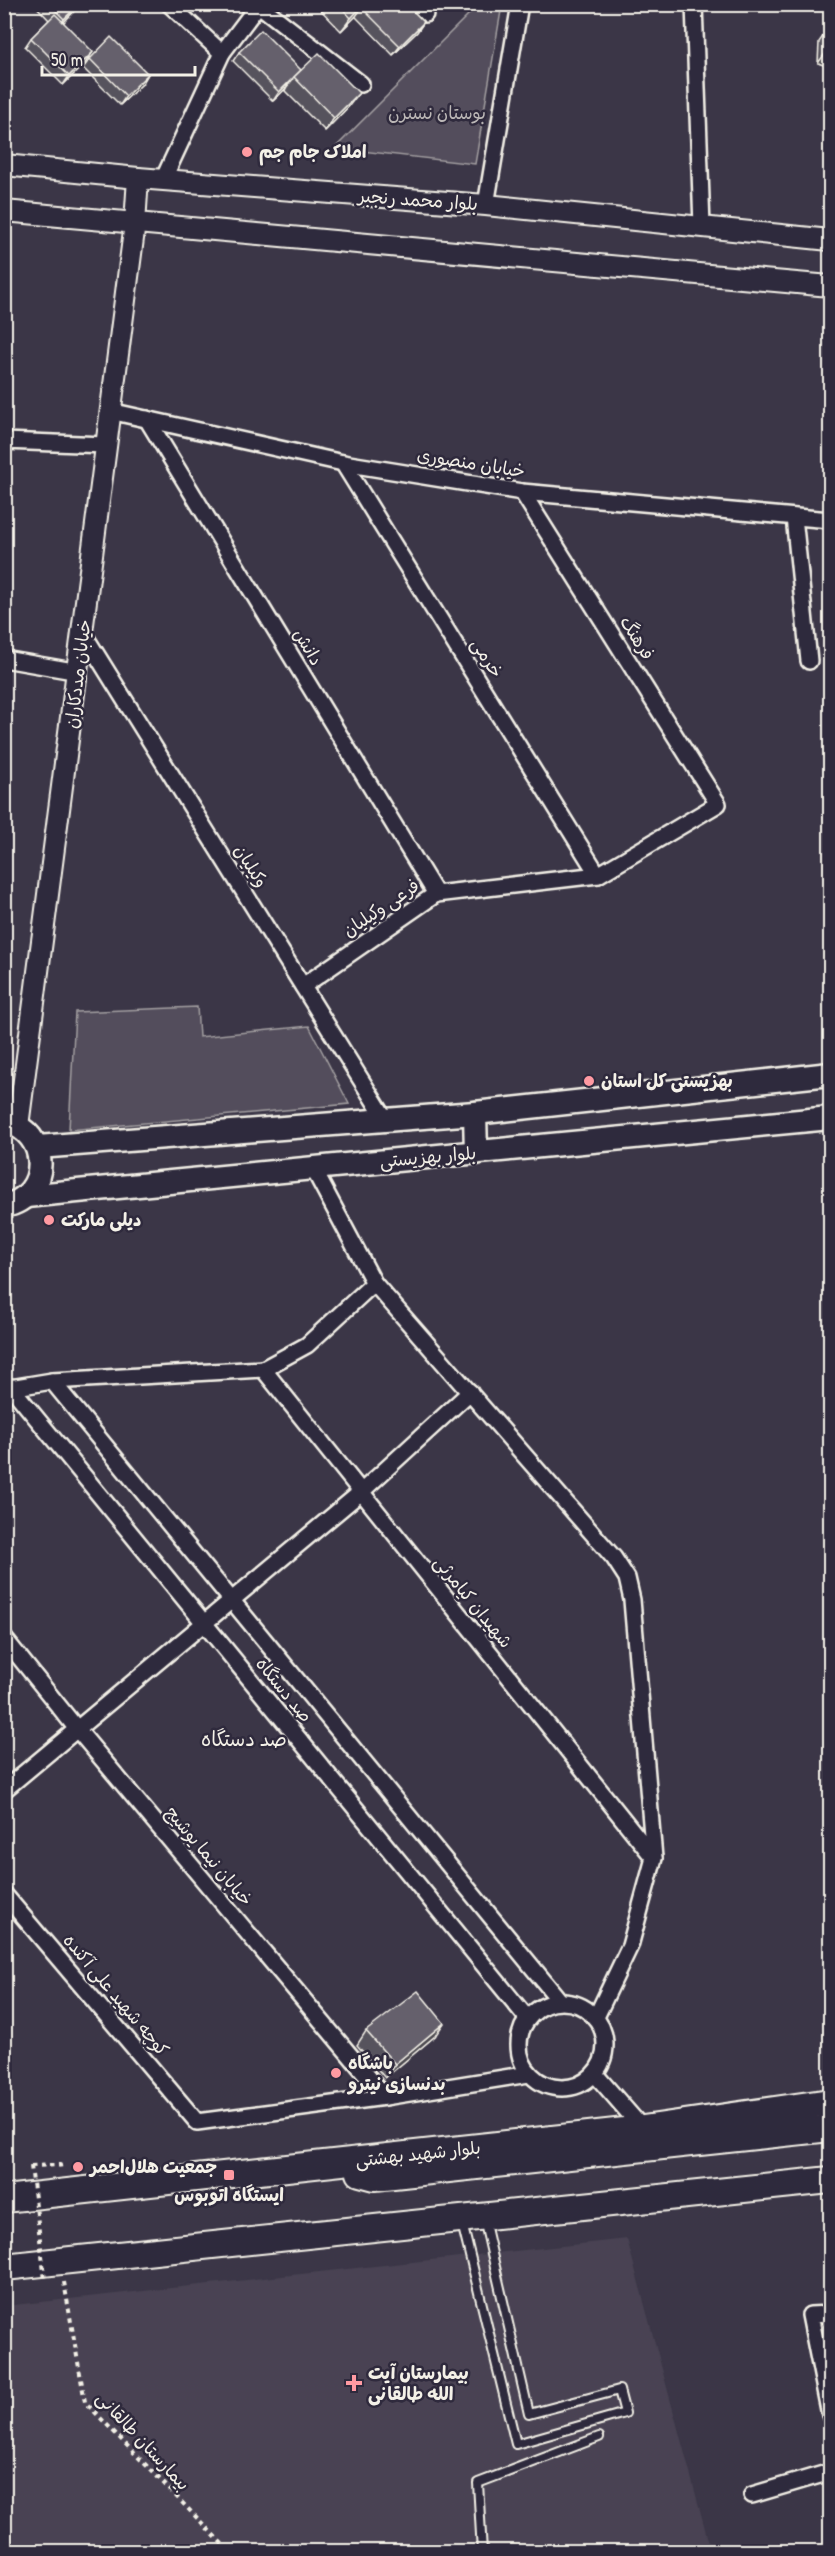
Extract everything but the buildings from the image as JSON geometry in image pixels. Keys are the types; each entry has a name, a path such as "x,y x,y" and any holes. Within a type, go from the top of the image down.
{"main road":[{"path":"38,1148 475,1113 831,1074"},
{"path":"475,1113 476,1153"},
{"name":"بلوار بهزیستی","path":"4,1206 26,1196 831,1118"},
{"path":"11,1124 30,1135 38,1148 41,1160 40,1173 35,1186 26,1196"},
{"name":"بلوار شهید بهشتی","path":"4,2199 643,2129 831,2102"},
{"path":"328,2164 375,2177 831,2128"},
{"path":"336,2232 378,2215 831,2168"},
{"path":"4,2267 52,2270 336,2232 831,2180"}],"street":[{"path":"170,4 222,53"},
{"path":"486,205 520,4"},
{"path":"694,4 702,226"},
{"path":"163,180 222,53 259,5 361,84"},
{"name":"بلوار محمد رنجبر","path":"4,165 138,178 486,205 831,240"},
{"name":"خیابان مددکاران","path":"11,1124 79,672 105,445 135,223 138,178"},
{"path":"4,211 831,286"},
{"name":"خیابان منصوری","path":"110,411 343,463 522,492 831,520"},
{"name":"دانش","path":"147,419 436,894"},
{"path":"4,441 105,445"},
{"name":"خرمی","path":"343,463 598,875"},
{"name":"فرهنگ","path":"522,492 718,804 598,875"},
{"path":"794,517 808,661"},
{"name":"وکیلیان","path":"83,633 386,1120"},
{"path":"4,658 79,672"},
{"name":"فرعی وکیلیان","path":"303,986 436,894 598,875"},
{"path":"313,1168 374,1283 614,1558 627,1578 632,1600 654,1858 630,1946 596,2017"},
{"path":"8,1388 52,1381 263,1369 307,1345 374,1283"},
{"name":"شهیدان کیامرثی","path":"263,1369 654,1858"},
{"name":"صد دستگاه","path":"52,1381 560,2001"},
{"name":"صد دستگاه","path":"8,1388 204,1623 527,2018"},
{"path":"4,1791 360,1493 470,1392"},
{"name":"خیابان نیما یوشیج","path":"4,1638 77,1729 385,2097"},
{"name":"کوچه شهید علی آکنده","path":"4,1894 197,2122 385,2097"},
{"path":"560,2001 574,2002 586,2008 596,2017 604,2031 606,2046 603,2061 595,2074 580,2085 562,2089 544,2085 529,2074 518,2046 520,2031 527,2018 542,2006 560,2001"},
{"path":"385,2097 529,2074"},
{"path":"595,2074 643,2129"},
{"path":"831,2314 810,2314 831,2415"},
{"path":"752,2495 831,2472"}],"lane":[{"path":"472,2218 530,2414 619,2390 625,2414 516,2444 472,2218"},
{"path":"482,2552 478,2482 599,2437"}],"path":[{"name":"بیمارستان طالقانی","path":"60,2165 31,2166 52,2270 85,2403 230,2552"}],"shaded area":[{"name":"بیمارستان آیت الله طالقانی","path":"627,2239 711,2551 5,2551 4,2306"}],"green space":[{"name":"بوستان نسترن","path":"479,4 502,5 475,164 335,148"},
{"path":"197,1007 199,1037 309,1026 349,1104 69,1130 75,1012"}],"place":[{"name":"املاک جام جم","path":"247,152"},
{"name":"بهزیستی کل استان","path":"589,1081"},
{"name":"دیلی مارکت","path":"49,1220"},
{"name":"باشگاه بدنسازی نیترو","path":"336,2073"},
{"name":"جمعیت هلال‌احمر","path":"78,2167"},
{"name":"ایستگاه اتوبوس","path":"229,2175"},
{"name":"بیمارستان آیت الله طالقانی","path":"354,2383"}],"district":[{"name":"صد دستگاه","path":"244,1739"}]}
